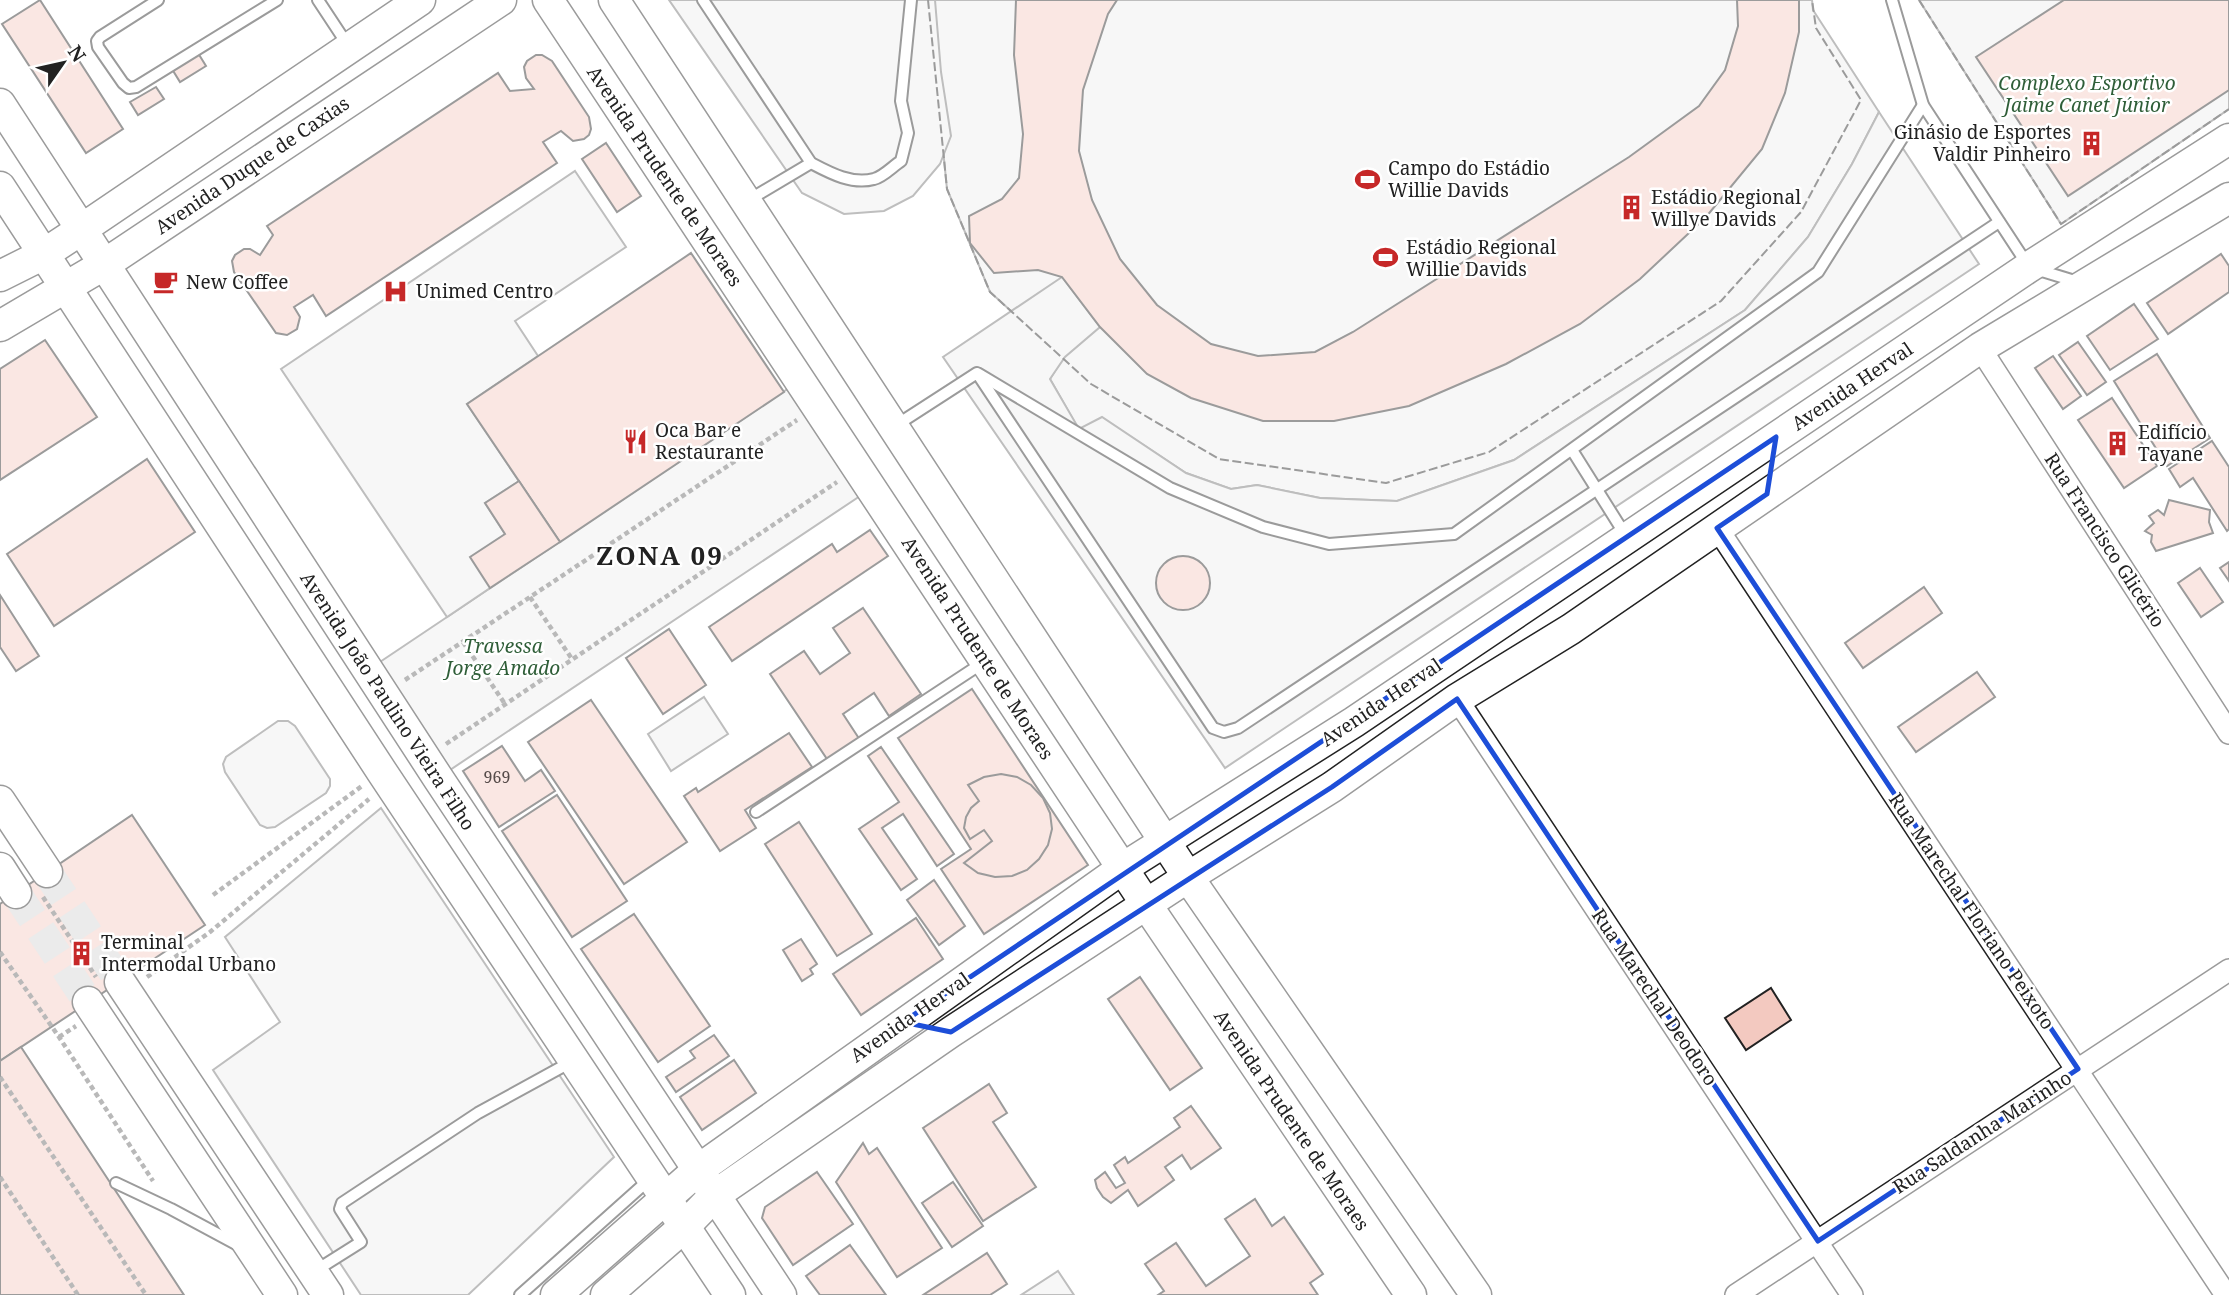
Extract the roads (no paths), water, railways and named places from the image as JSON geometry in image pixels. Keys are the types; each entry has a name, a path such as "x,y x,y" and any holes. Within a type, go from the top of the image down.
{"main road":[{"path":"0,276 44,254 420,0"},
{"name":"Avenida Duque de Caxias","path":"0,326 105,264 501,0"},
{"name":"Avenida Prudente de Moraes","path":"548,0 1146,904 1411,1295"},
{"path":"614,0 1188,877 1476,1295"},
{"name":"Avenida João Paulino Vieira Filho","path":"0,104 425,758 670,1179 684,1227 730,1295"},
{"name":"Avenida Herval","path":"556,1295 670,1179 903,1022 1123,868 1353,722 2029,267 2229,139"},
{"name":"Avenida João Paulino Vieira Filho","path":"0,187 573,1061 670,1179 715,1195 781,1295"},
{"name":"Avenida Herval","path":"606,1295 684,1227 715,1195 951,1032 1146,904 1332,787 1457,699 1571,629 1980,348 2229,198"},
{"path":"1768,494 1776,437"},
{"path":"1496,625 1571,629"},
{"path":"1332,787 1353,722"},
{"path":"0,802 47,872"},
{"path":"0,868 16,893"},
{"path":"123,987 321,1284"},
{"path":"92,1008 282,1295"},
{"path":"903,1022 951,1032"}],"street":[{"name":"Rua Francisco Glicério","path":"1980,348 2229,733"},
{"name":"Rua Marechal Floriano Peixoto","path":"1717,528 2226,1295"},
{"name":"Rua Marechal Deodoro","path":"1457,699 1852,1295"},
{"name":"Rua Saldanha Marinho","path":"1736,1295 2229,970"}],"lane":[{"path":"158,0 97,41 98,47 129,88 136,87 277,0"},
{"path":"318,0 349,48"},
{"path":"703,0 811,163 829,173 853,180 876,179 901,161 908,133 901,101 911,0"},
{"path":"1892,0 1923,105 2029,267 2085,285"},
{"path":"977,373 1170,488 1263,527 1329,544 1454,534 1818,272 1923,105"},
{"path":"747,201 811,163"},
{"path":"977,373 1213,728 1224,732 1238,728 1999,222"},
{"path":"895,426 977,373"},
{"path":"1572,450 1627,538"},
{"path":"755,813 986,660"},
{"path":"321,1284 361,1242 340,1209 342,1203 478,1113 573,1061"},
{"path":"520,1295 670,1179"},
{"path":"116,1183 254,1254"}],"tunnel":[{"path":"47,872 120,982"},
{"path":"16,893 88,1002"}],"place":[{"name":"Ginásio de Esportes Valdir Pinheiro","path":"2091,143"},
{"name":"Campo do Estádio Willie Davids","path":"1368,179"},
{"name":"Estádio Regional Willye Davids","path":"1631,208"},
{"name":"Estádio Regional Willie Davids","path":"1386,258"},
{"name":"New Coffee","path":"166,282"},
{"name":"Unimed Centro","path":"396,291"},
{"name":"Oca Bar e Restaurante","path":"635,441"},
{"name":"Edifício Tayane","path":"2118,443"},
{"name":"Terminal Intermodal Urbano","path":"81,953"}],"district":[{"name":"ZONA 09","path":"660,555"}],"park label":[{"name":"Complexo Esportivo Jaime Canet Júnior","path":"2087,94"},
{"name":"Travessa Jorge Amado","path":"503,657"}]}
